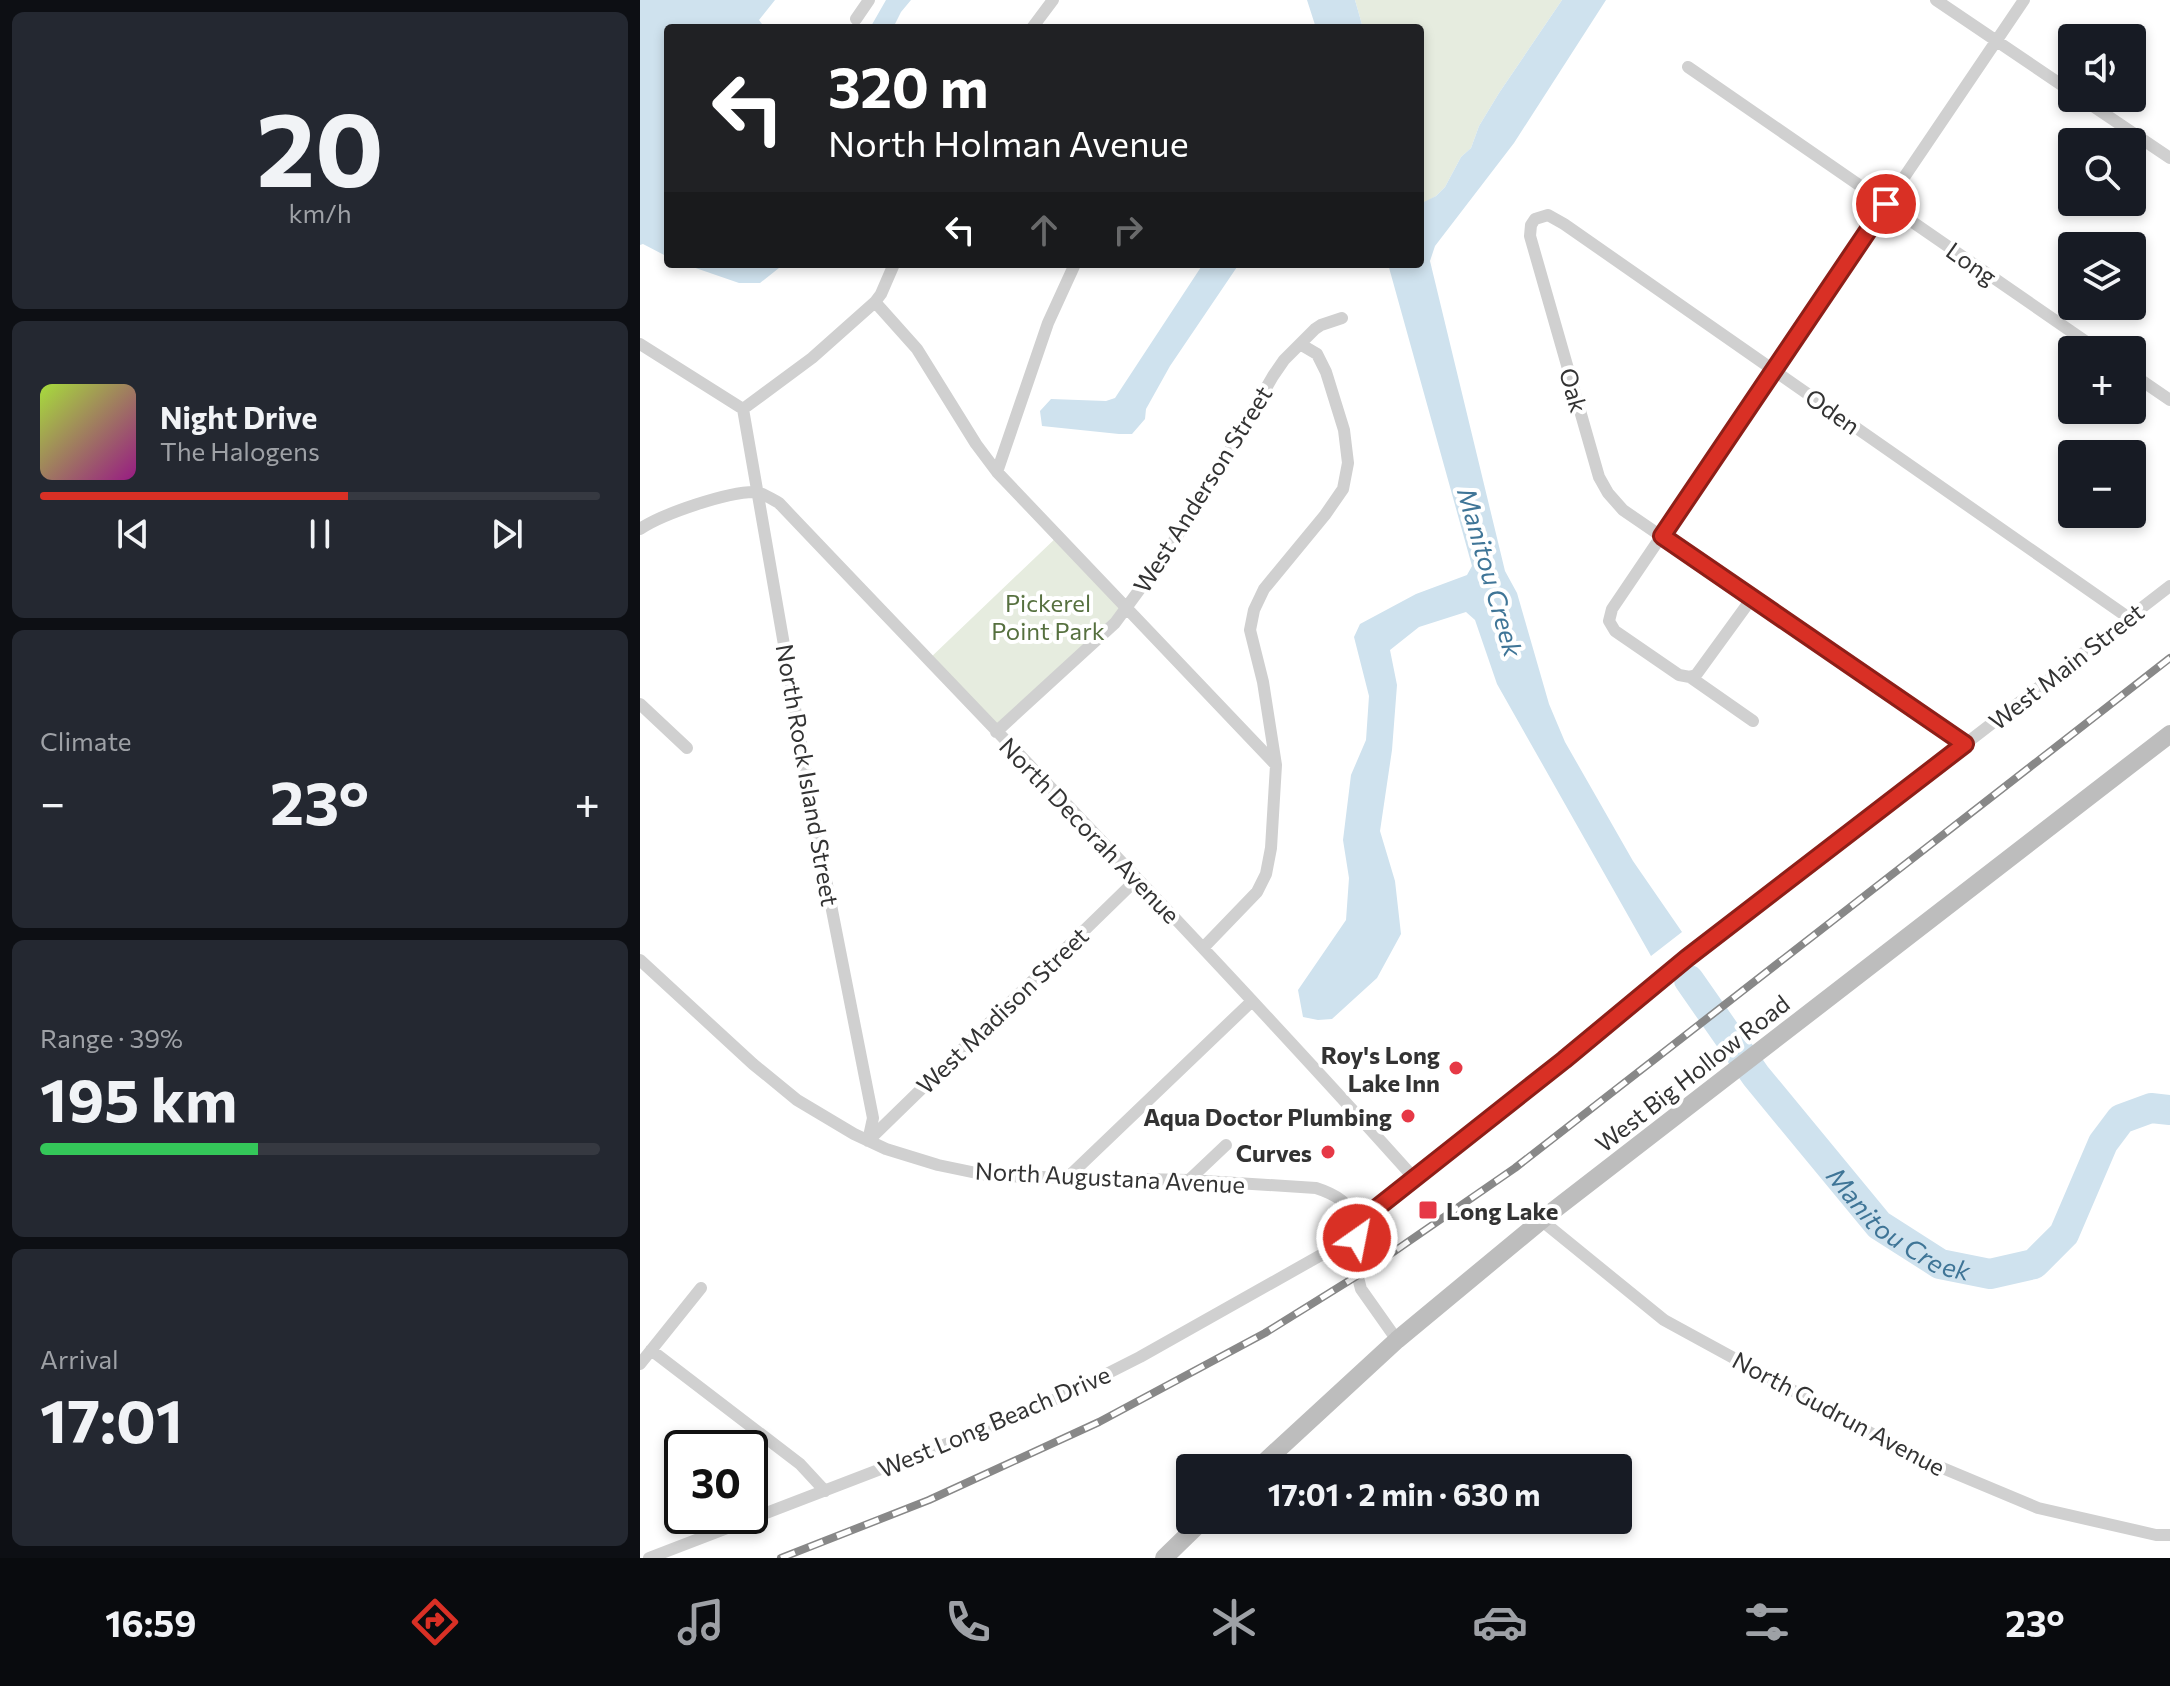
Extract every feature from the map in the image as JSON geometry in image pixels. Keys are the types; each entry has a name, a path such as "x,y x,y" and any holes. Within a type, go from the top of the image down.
{"main road":[{"name":"West Big Hollow Road","path":"1273,1454 1397,1340 1541,1220 2170,734"},
{"path":"1164,1558 1189,1534"}],"street":[{"path":"856,19 869,0"},
{"path":"1035,24 1053,0"},
{"path":"1936,0 2058,83"},
{"path":"1753,721 1690,677 1679,675 1615,631 1609,621 1612,609 2024,0"},
{"name":"Long","path":"1688,67 2078,336"},
{"path":"2102,112 2170,158"},
{"name":"Oden","path":"1535,219 1548,215 1564,224 2129,618"},
{"name":"Oak","path":"1535,219 1530,236 1599,477 1608,493 1623,510 1965,744"},
{"path":"640,344 743,409 812,358 875,302 892,268"},
{"path":"997,472 1048,323 1073,268"},
{"path":"875,302 917,349 997,472 1276,765"},
{"name":"West Anderson Street","path":"996,732 1115,623 1204,495 1273,376 1321,325 1342,318"},
{"path":"1203,948 1257,892 1266,874 1271,848 1276,765 1263,682 1250,630 1254,610 1264,589 1343,489 1348,463 1344,430 1326,372 1317,354 1300,344"},
{"path":"2146,384 2170,400"},
{"name":"North Rock Island Street","path":"743,409 816,829 873,1118 868,1141"},
{"path":"640,529 675,512 729,496 759,492"},
{"name":"North Decorah Avenue","path":"759,492 779,503 1203,948 1414,1178"},
{"name":"West Main Street","path":"1361,1222 1687,958 2170,586"},
{"path":"1690,677 1696,675 1752,598"},
{"path":"640,704 687,748"},
{"name":"West Madison Street","path":"868,1141 1137,879"},
{"name":"North Augustana Avenue","path":"640,960 753,1064 797,1100 886,1149 938,1165 991,1176 1189,1180 1316,1188 1331,1193 1349,1205 1361,1222"},
{"path":"1067,1178 1252,1001"},
{"path":"1189,1180 1226,1145"},
{"name":"North Gudrun Avenue","path":"1541,1220 1664,1320 1909,1454 2038,1508 2156,1535 2170,1535"},
{"path":"1361,1222 1355,1266 1361,1289 1397,1340"},
{"name":"West Long Beach Drive","path":"649,1558 1061,1397 1140,1357 1330,1250 1361,1222"},
{"path":"640,1364 701,1288"},
{"path":"651,1350 800,1464 825,1491"}],"green space":[{"path":"1355,0 1562,0 1499,93 1479,126 1471,148 1461,157 1445,187 1424,203 1424,24 1362,24"},
{"name":"Pickerel Point Park","path":"1059,535 1127,607 996,732 928,660"}],"water":[{"path":"640,0 775,0 759,20 762,24 664,24 664,255 640,245"},
{"path":"886,0 911,0 895,24 872,24"},
{"path":"1307,0 1355,0 1362,24 1315,24"},
{"path":"1562,0 1606,0 1514,143 1435,246 1430,261 1505,571 1517,593 1549,704 1565,742 1633,861 1682,932 1651,956 1497,684 1475,620 1466,612 1419,627 1390,650 1397,685 1392,750 1380,831 1395,881 1401,934 1377,978 1332,1019 1303,1017 1298,990 1346,920 1349,878 1343,840 1351,775 1366,740 1369,696 1354,637 1360,624 1416,594 1467,575 1472,566 1389,268 1424,268 1424,202 1445,187 1461,157 1471,148 1479,126"},
{"path":"696,268 779,268 760,283 739,283"},
{"path":"1200,268 1236,268 1170,366 1146,409 1145,419 1132,434 1042,426 1040,411 1051,399 1106,401 1115,398"}],"waterway":[{"name":"Manitou Creek","path":"1689,980 1756,1076 1879,1225 1940,1264 1990,1274 2034,1264 2064,1234 2103,1143 2121,1119 2151,1108 2170,1110"}],"railway":[{"path":"781,1558 929,1500 1099,1422 1265,1333 1376,1264 1515,1168 2170,658"}],"place":[{"name":"Roy's Long Lake Inn","path":"1456,1068"},
{"name":"Aqua Doctor Plumbing","path":"1408,1116"},
{"name":"Curves","path":"1328,1152"},
{"name":"Long Lake","path":"1428,1210"}],"route":[{"path":"1357,1238 1361,1222 1378,1207 1687,958 1965,744 1662,536 1886,204"}]}
